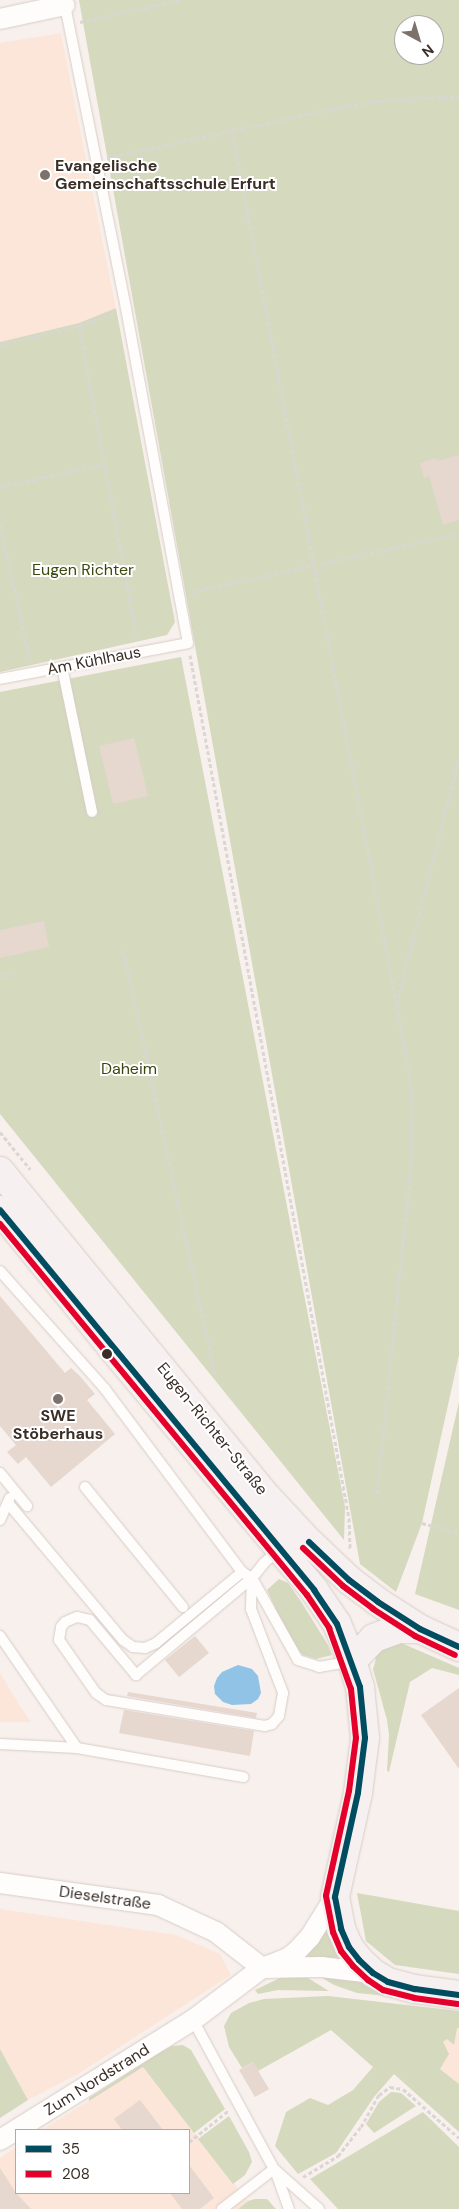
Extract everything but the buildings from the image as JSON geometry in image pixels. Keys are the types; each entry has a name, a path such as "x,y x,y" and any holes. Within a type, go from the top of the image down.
{"main road":[{"name":"Eugen-Richter-Straße","path":"0,1171 268,1498 307,1540 350,1580 420,1629 459,1647"},
{"name":"Eugen-Richter-Straße","path":"0,1210 314,1590 337,1624 360,1687 365,1738 358,1794 336,1893"},
{"path":"352,1661 364,1646 379,1635 399,1629 420,1629"},
{"path":"336,1893 341,1929 349,1947 373,1973 388,1982 415,1989 459,1995"}],"street":[{"path":"0,19 67,14"},
{"name":"Dieselstraße","path":"0,1883 158,1905 216,1932 262,1968"},
{"name":"Zum Nordstrand","path":"18,2129 193,2020 262,1968 288,1958 310,1937 336,1893"},
{"path":"262,1968 321,1967 373,1973"},
{"name":"Zum Nordstrand","path":"0,2140 15,2131"}],"lane":[{"path":"67,14 126,308 188,643"},
{"name":"Am Kühlhaus","path":"0,680 32,672 188,643"},
{"path":"62,667 92,812"},
{"path":"0,1271 105,1389 242,1572 252,1578 298,1660 319,1667 352,1661"},
{"path":"0,1474 27,1506"},
{"path":"84,1487 183,1607"},
{"path":"0,1520 14,1490"},
{"path":"8,1503 123,1640 133,1647 145,1648 156,1643 242,1572"},
{"path":"252,1578 251,1609 283,1693 279,1716 272,1724 265,1726 106,1700 96,1693 60,1640 61,1627 65,1622 77,1617 90,1620 136,1675 252,1578 264,1563 280,1550"},
{"path":"0,1636 77,1748"},
{"path":"0,1744 77,1748 244,1777"},
{"path":"193,2020 274,2169 289,2209"},
{"path":"274,2169 318,2209"},
{"path":"222,2209 274,2169"}],"path":[{"path":"67,14 180,0"},
{"path":"97,160 341,106 385,100 459,96"},
{"path":"232,130 396,1005 412,1100 411,1166 378,1496"},
{"path":"0,345 79,326 126,308"},
{"path":"79,326 140,652"},
{"path":"0,487 104,464"},
{"path":"0,524 32,672"},
{"path":"179,594 459,534"},
{"path":"188,643 349,1518 350,1580"},
{"path":"396,1005 459,758"},
{"path":"121,950 125,958 215,1374"},
{"path":"0,976 12,974"},
{"path":"422,1523 459,1534"},
{"path":"292,2184 338,2156 361,2126 379,2095 390,2087 403,2089 459,2138"},
{"path":"190,2141 238,2103"}],"shaded area":[{"name":"Evangelische Gemeinschaftsschule Erfurt","path":"61,33 116,308 79,323 0,342 0,43"},
{"path":"0,1673 20,1706 31,1722 0,1722"},
{"path":"0,1909 176,1935 220,1954 231,1975 78,2074 28,2100 0,2049"},
{"path":"391,2013 459,2028 459,2084 376,2018"},
{"path":"143,2067 248,2201 238,2209 0,2209 0,2158 15,2148 15,2194 190,2194 190,2129 44,2129"}],"green space":[{"path":"79,0 459,0 459,1355 422,1523 396,1592 360,1564"},
{"name":"Eugen Richter","path":"116,308 175,622 167,635 0,672 0,342 79,323"},
{"name":"Daheim","path":"181,657 345,1507 344,1540 0,1114 0,692"},
{"path":"459,1402 459,1610 415,1594"},
{"path":"279,1579 288,1583 302,1603 328,1645 332,1655 316,1659 303,1655 292,1644 267,1590"},
{"path":"399,1642 459,1668 459,1675 432,1668 410,1682 389,1772 387,1771 389,1735 387,1720 373,1669 376,1659 370,1656 376,1649"},
{"path":"357,1893 459,1911 459,1974 395,1965 366,1941"},
{"path":"326,1926 346,1962 300,1960"},
{"path":"314,1973 353,1979 397,1997 357,1993 334,1985"},
{"path":"303,1975 329,1991 278,1990 258,1994 255,1990 282,1977"},
{"path":"328,1996 459,2011 459,2028 457,2028 454,2045 447,2039 443,2042 449,2054 440,2069 459,2084 459,2132 394,2074 374,2097 336,2153 298,2174 275,2146 286,2112 310,2098 328,2105 353,2090 373,2067 331,2030 258,2071 253,2062 242,2068 229,2047 224,2026 231,2013 249,2003 264,1999"},
{"path":"183,2045 191,2050 225,2109 194,2133 143,2067 89,2101 89,2098 162,2051 172,2046"},
{"path":"0,2049 28,2100 0,2118"},
{"path":"391,2092 401,2093 416,2106 374,2133 366,2124 379,2102"},
{"path":"423,2112 459,2147 459,2209 338,2209 310,2179"},
{"path":"229,2116 249,2152 252,2162 245,2175 233,2184 198,2139"},
{"path":"267,2199 276,2209 238,2209 248,2201"}],"water":[{"path":"238,1665 252,1669 258,1676 261,1693 258,1699 251,1704 232,1705 223,1702 215,1694 214,1686 217,1678 222,1672"}],"transit line":[{"name":"35","path":"0,1210 314,1590 337,1624 360,1687 365,1738 358,1793 335,1897 341,1929 349,1947 359,1960 373,1973 388,1982 415,1989 459,1995"},
{"name":"208","path":"0,1224 307,1595 329,1628 351,1689 356,1738 349,1791 326,1896 333,1932 341,1951 353,1966 368,1980 383,1990 414,1998 458,2004"},
{"name":"35","path":"309,1542 349,1580 378,1602 420,1629 459,1647"},
{"name":"208","path":"303,1548 343,1586 373,1609 415,1636 455,1655"}],"place":[{"name":"Evangelische Gemeinschaftsschule Erfurt","path":"45,175"},
{"name":"SWE Stöberhaus","path":"58,1399"}]}
